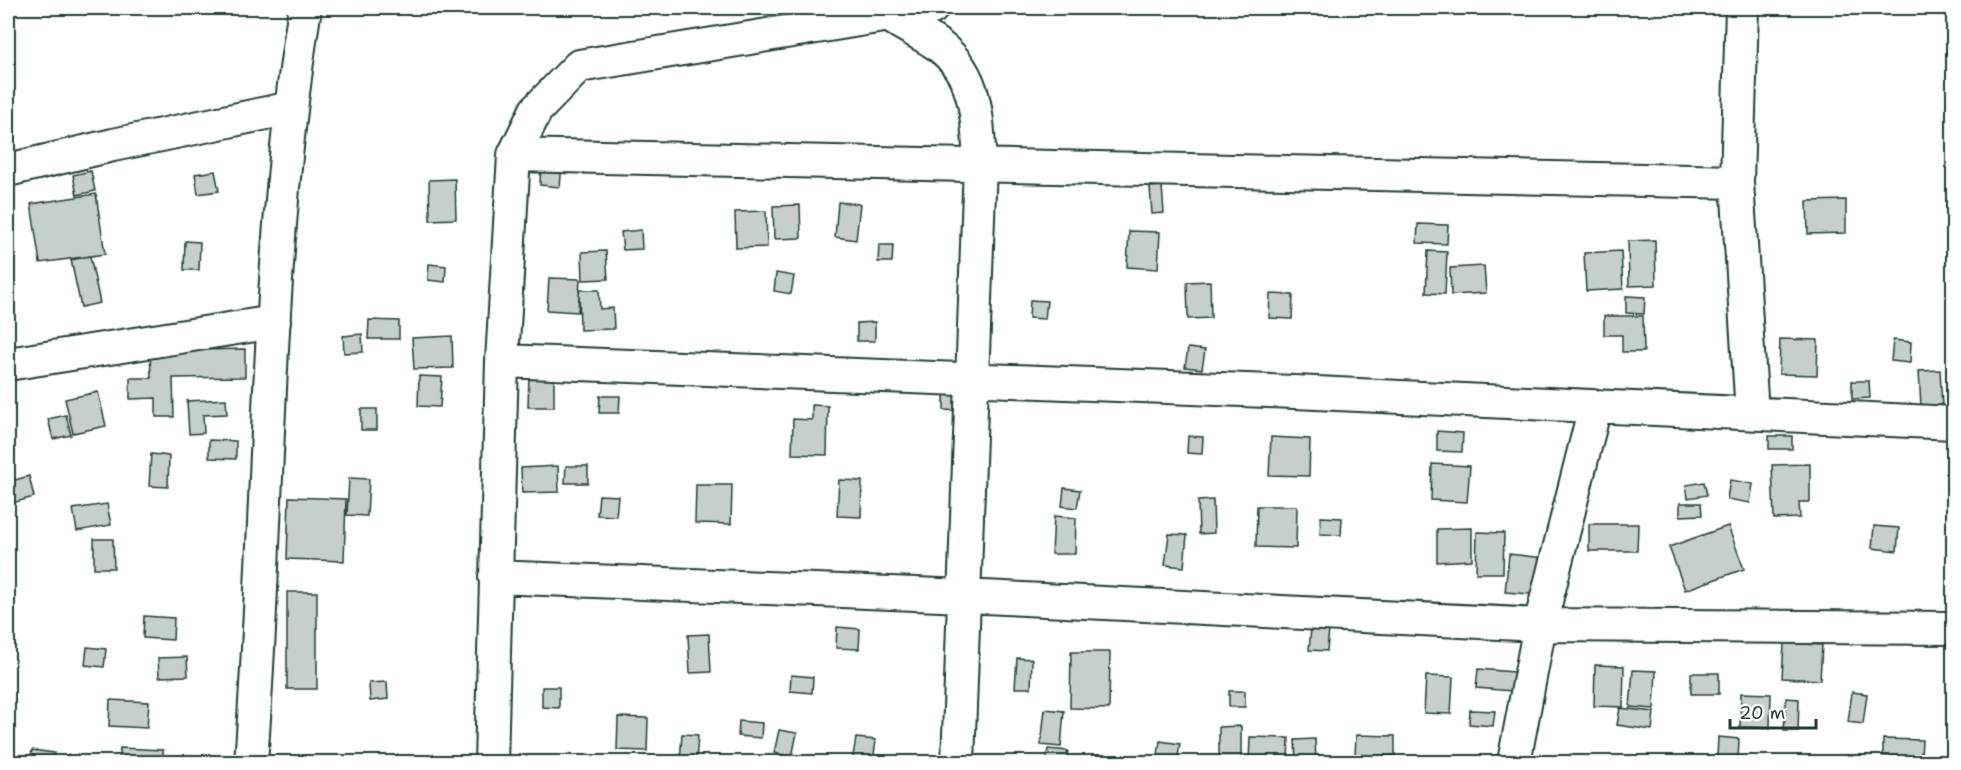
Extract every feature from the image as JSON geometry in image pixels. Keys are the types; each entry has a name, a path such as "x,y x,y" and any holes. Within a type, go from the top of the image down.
{"street":[{"path":"251,762 259,658 274,322 291,108 305,8"},
{"path":"491,762 502,361 514,155 536,110 579,66 885,11 932,8"},
{"path":"1742,8 1737,182 1752,413"},
{"path":"885,11 935,43 960,65 971,89 977,113 980,164 958,762"},
{"path":"8,170 113,145 291,108"},
{"path":"514,155 1737,182"},
{"path":"8,364 274,322"},
{"path":"502,361 1295,392 1953,423"},
{"path":"1514,762 1540,625 1595,407"},
{"path":"495,577 965,596 1540,625 1953,628"}],"building":[{"path":"541,163 562,165 560,187 540,185"},
{"path":"91,171 95,191 77,195 73,175"},
{"path":"215,171 219,191 198,194 195,174"},
{"path":"455,179 456,219 430,220 429,180"},
{"path":"1162,186 1164,213 1152,214 1150,187"},
{"path":"96,194 105,254 40,263 31,204"},
{"path":"1846,200 1846,233 1808,234 1807,201"},
{"path":"838,202 860,204 856,240 835,237"},
{"path":"800,205 801,238 774,239 773,206"},
{"path":"766,211 767,247 736,248 735,212"},
{"path":"1418,224 1448,225 1447,244 1417,243"},
{"path":"641,230 642,249 623,250 621,232"},
{"path":"1129,231 1160,232 1158,269 1127,267"},
{"path":"1655,240 1656,285 1629,286 1628,241"},
{"path":"185,241 200,242 199,270 184,270"},
{"path":"879,245 893,245 892,262 878,262"},
{"path":"606,251 608,279 583,280 582,252"},
{"path":"1428,251 1447,252 1445,294 1426,293"},
{"path":"1621,251 1623,289 1586,291 1584,253"},
{"path":"90,256 100,303 81,307 71,260"},
{"path":"429,264 446,266 445,282 428,280"},
{"path":"1484,266 1486,293 1451,295 1450,268"},
{"path":"776,273 794,276 791,294 774,291"},
{"path":"549,278 580,279 578,312 547,310"},
{"path":"1210,281 1211,318 1188,319 1187,282"},
{"path":"579,290 599,290 600,309 613,308 614,329 580,330"},
{"path":"1270,294 1293,295 1292,319 1269,318"},
{"path":"1626,296 1645,297 1644,314 1626,313"},
{"path":"1030,300 1047,301 1045,319 1029,318"},
{"path":"1604,316 1643,316 1644,352 1622,352 1622,335 1604,335"},
{"path":"369,320 399,321 399,339 368,339"},
{"path":"875,322 875,341 857,341 857,323"},
{"path":"362,334 363,352 344,353 343,336"},
{"path":"452,336 453,368 414,369 412,338"},
{"path":"1780,339 1818,340 1817,375 1779,374"},
{"path":"1893,340 1911,342 1910,363 1891,361"},
{"path":"1188,348 1205,350 1202,369 1185,367"},
{"path":"245,349 245,377 173,378 174,417 156,417 156,398 130,399 130,378 151,378 150,351"},
{"path":"1940,370 1942,406 1921,407 1919,371"},
{"path":"529,375 554,375 554,407 528,407"},
{"path":"419,376 442,377 440,407 418,406"},
{"path":"1852,381 1869,381 1870,398 1852,399"},
{"path":"98,392 106,426 73,433 65,399"},
{"path":"944,393 963,394 963,411 944,410"},
{"path":"600,396 620,396 619,413 599,413"},
{"path":"226,399 227,414 203,415 204,433 189,434 187,401"},
{"path":"812,405 828,406 827,455 792,454 793,419 812,420"},
{"path":"361,409 377,409 377,430 361,430"},
{"path":"66,415 71,435 53,439 48,419"},
{"path":"1437,431 1463,433 1462,452 1437,451"},
{"path":"1188,436 1203,437 1202,454 1187,453"},
{"path":"1769,436 1792,436 1792,449 1769,449"},
{"path":"1271,437 1310,439 1309,476 1269,475"},
{"path":"209,440 236,441 236,459 209,458"},
{"path":"151,454 169,456 168,487 149,486"},
{"path":"1432,464 1470,466 1467,502 1431,500"},
{"path":"1810,464 1810,502 1799,502 1800,518 1774,519 1772,465"},
{"path":"558,466 559,492 522,493 521,468"},
{"path":"566,466 588,466 588,483 565,483"},
{"path":"29,476 34,497 12,503 8,482"},
{"path":"349,478 369,479 367,516 347,515"},
{"path":"839,480 862,481 861,517 837,516"},
{"path":"1730,480 1753,484 1750,503 1727,499"},
{"path":"1704,482 1707,495 1688,498 1686,485"},
{"path":"696,485 732,485 731,524 695,523"},
{"path":"1064,488 1080,490 1077,508 1062,506"},
{"path":"599,495 618,496 616,516 597,515"},
{"path":"289,497 346,499 344,561 287,559"},
{"path":"1213,500 1214,533 1199,534 1198,501"},
{"path":"1680,503 1701,503 1702,515 1680,516"},
{"path":"107,504 111,525 77,531 73,509"},
{"path":"1257,506 1297,506 1296,548 1256,547"},
{"path":"1054,516 1076,518 1075,554 1052,554"},
{"path":"1321,517 1342,518 1341,535 1320,534"},
{"path":"1589,524 1638,524 1637,551 1589,551"},
{"path":"1728,526 1744,569 1685,590 1669,547"},
{"path":"1874,526 1899,528 1897,551 1872,548"},
{"path":"1472,528 1472,560 1437,562 1437,529"},
{"path":"1477,532 1504,533 1503,573 1476,573"},
{"path":"1169,534 1187,535 1184,567 1165,565"},
{"path":"94,539 113,539 114,568 94,568"},
{"path":"1509,554 1545,558 1541,595 1505,592"},
{"path":"287,592 317,592 317,689 287,689"},
{"path":"144,616 174,618 173,640 143,638"},
{"path":"837,627 860,629 859,649 836,648"},
{"path":"1311,628 1329,629 1327,651 1309,650"},
{"path":"709,634 711,672 690,673 688,635"},
{"path":"1784,643 1822,645 1820,680 1782,678"},
{"path":"87,647 106,649 104,667 85,665"},
{"path":"1071,652 1110,652 1109,709 1070,708"},
{"path":"187,657 188,676 159,677 158,658"},
{"path":"1017,658 1032,659 1031,688 1015,688"},
{"path":"1595,665 1624,666 1623,707 1594,706"},
{"path":"1478,669 1514,672 1512,691 1476,688"},
{"path":"1633,670 1656,671 1654,709 1630,707"},
{"path":"1691,673 1719,673 1719,694 1691,694"},
{"path":"791,675 813,677 812,693 790,691"},
{"path":"1426,676 1453,677 1451,714 1424,713"},
{"path":"387,682 388,699 370,701 369,683"},
{"path":"542,687 559,687 559,708 542,707"},
{"path":"1229,691 1245,691 1245,707 1229,707"},
{"path":"1852,692 1867,694 1863,724 1848,722"},
{"path":"1741,693 1771,694 1770,728 1740,727"},
{"path":"1786,698 1799,699 1798,731 1784,731"},
{"path":"110,700 149,702 147,728 109,726"},
{"path":"1620,708 1654,712 1652,730 1617,725"},
{"path":"1045,709 1064,711 1061,747 1041,745"},
{"path":"1470,710 1495,711 1493,726 1469,724"},
{"path":"618,717 648,718 647,751 617,750"},
{"path":"739,721 762,723 761,738 738,736"},
{"path":"1241,726 1241,762 1219,762 1219,727"},
{"path":"779,730 797,733 792,757 774,753"},
{"path":"682,734 698,735 696,762 680,762"},
{"path":"1356,735 1395,736 1395,756 1355,755"},
{"path":"1250,737 1289,738 1288,762 1249,762"},
{"path":"1718,737 1739,739 1738,759 1717,757"},
{"path":"856,738 876,740 873,762 852,762"},
{"path":"1315,739 1316,762 1296,762 1295,740"},
{"path":"1883,739 1922,740 1921,757 1883,756"},
{"path":"1160,741 1180,744 1177,762 1157,762"},
{"path":"120,748 163,750 163,762 119,762"},
{"path":"1048,749 1068,751 1066,762 1046,762"},
{"path":"32,750 54,753 53,762 30,762"}]}
